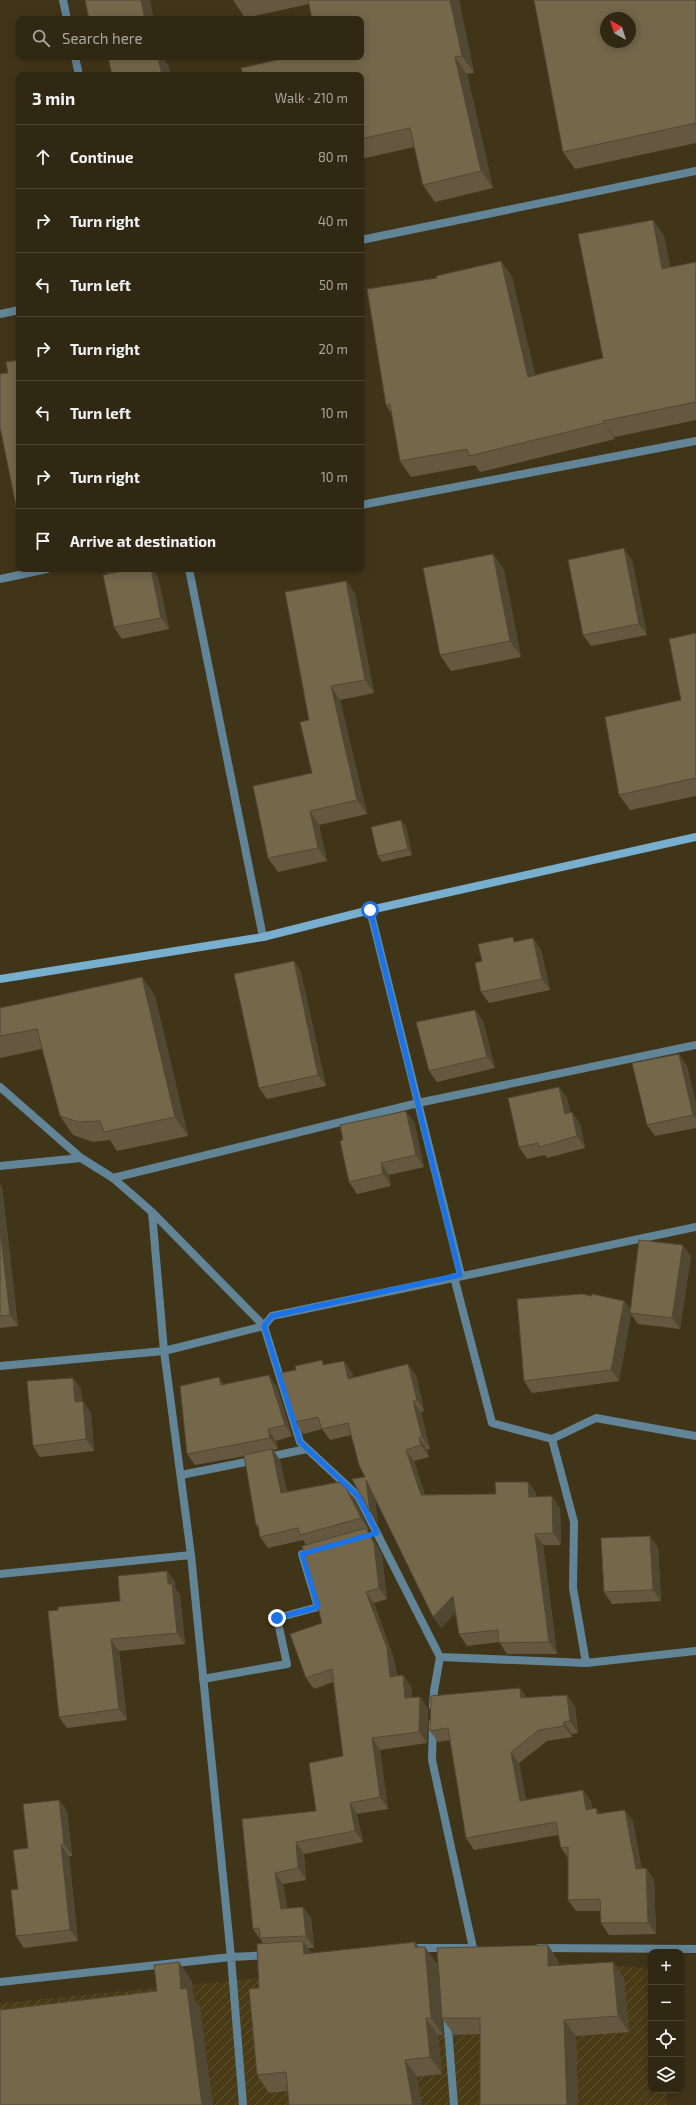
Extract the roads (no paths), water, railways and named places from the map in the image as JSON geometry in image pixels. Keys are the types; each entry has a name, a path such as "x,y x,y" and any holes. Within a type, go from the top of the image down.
{"street":[{"path":"63,0 66,16"},
{"path":"76,60 78,72"},
{"path":"364,239 696,171"},
{"path":"0,314 16,311"},
{"path":"364,504 696,441"},
{"path":"0,580 34,572"},
{"path":"190,572 263,937"},
{"path":"0,979 263,937 370,910 696,837"},
{"path":"370,910 418,1103 492,1423 552,1439 596,1418 696,1436"},
{"path":"113,1178 418,1103 696,1045"},
{"path":"0,1087 81,1158 113,1178 152,1212 264,1326 300,1442 358,1496 373,1534 440,1657 434,1691 432,1760 477,1948 441,1951 410,1949"},
{"path":"0,1166 81,1158"},
{"path":"152,1212 164,1351 191,1555 231,1957 243,2105"},
{"path":"0,1366 164,1351 264,1326 272,1316 696,1227"},
{"path":"552,1439 574,1522 573,1588 586,1663"},
{"path":"180,1475 307,1449"},
{"path":"203,1679 287,1664 277,1618 318,1607 302,1554 325,1547"},
{"path":"0,1574 191,1555"},
{"path":"440,1657 586,1663 696,1651"},
{"path":"529,1948 696,1949"},
{"path":"0,1982 231,1957 278,1955"},
{"path":"446,2010 454,2105"}]}
